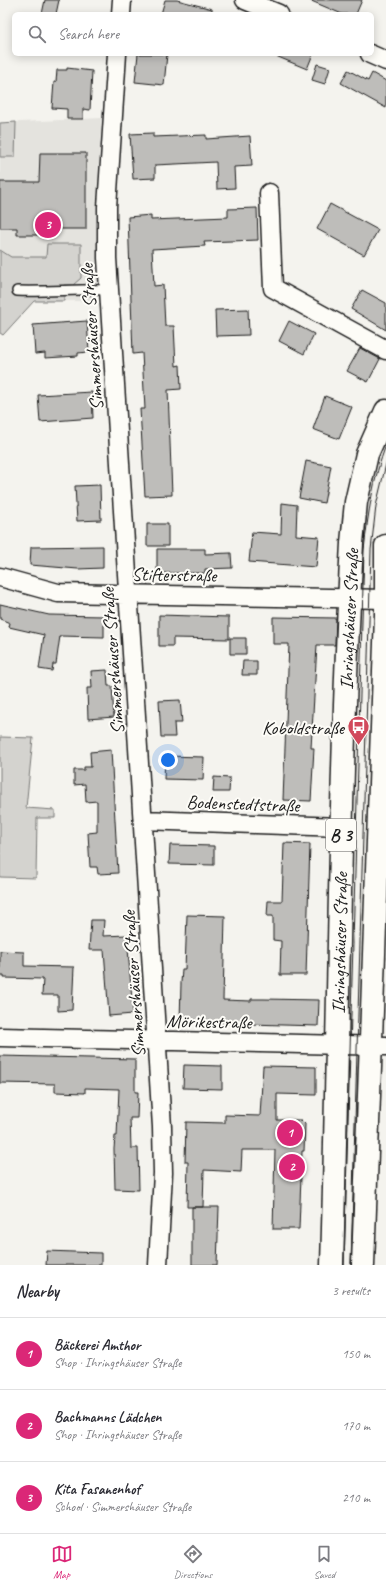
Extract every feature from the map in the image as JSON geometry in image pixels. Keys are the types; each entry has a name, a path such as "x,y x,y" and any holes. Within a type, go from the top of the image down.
{"main road":[{"name":"Ihringshäuser Straße","path":"332,1265 338,1045 341,827 349,598 356,502 367,454 386,411"},
{"name":"Ihringshäuser Straße","path":"364,1265 378,1046 386,546"}],"street":[{"path":"120,12 122,0"},
{"path":"245,0 274,12"},
{"name":"Simmershäuser Straße","path":"117,56 107,207 109,290 158,1042 163,1173 158,1265"},
{"path":"374,56 386,62"},
{"path":"269,193 273,288 386,350"},
{"name":"Stifterstraße","path":"0,577 6,580 58,592 349,598"},
{"path":"349,598 386,599"},
{"name":"Bodenstedtstraße","path":"143,820 341,827"},
{"name":"Mörikestraße","path":"0,1038 378,1046"}],"lane":[{"path":"17,291 49,292 64,289 109,290"}],"shaded area":[{"path":"102,118 96,206 97,301 34,301 3,335 0,333 0,123"},
{"path":"16,122 15,157 0,157 0,123"},
{"path":"47,244 81,244 81,278 73,285 64,285 64,301 34,301 3,335 0,333 0,250 11,257 46,257"},
{"path":"0,737 33,738 26,808 55,810 55,818 37,818 36,878 0,877"}],"building":[{"path":"45,0 59,0 56,12 42,12"},
{"path":"165,0 177,0 212,9 212,12 162,12"},
{"path":"309,0 362,0 357,12 337,12"},
{"path":"138,56 167,56 164,85 135,82"},
{"path":"276,56 312,56 307,69"},
{"path":"317,64 330,68 325,84 312,80"},
{"path":"67,68 92,71 90,110 83,109 83,119 67,119 67,109 52,108 54,82 56,82 57,70 67,70"},
{"path":"348,70 368,81 372,73 386,81 386,108 341,83"},
{"path":"153,133 153,137 206,135 206,139 250,136 252,166 234,167 235,188 217,189 216,162 155,165 155,178 133,179 130,134"},
{"path":"40,153 86,153 86,229 39,229 39,235 17,235 17,228 0,228 0,182 39,182"},
{"path":"330,204 378,230 364,255 317,229"},
{"path":"257,208 258,240 204,242 205,246 152,249 154,286 163,285 165,326 174,326 176,366 180,365 181,389 168,390 172,495 145,496 140,409 145,409 142,353 133,354 128,217 151,215 151,220 228,217 228,209"},
{"path":"362,290 386,303 386,330 351,309"},
{"path":"248,309 249,335 216,336 215,310"},
{"path":"87,321 89,352 78,353 78,356 45,358 45,353 35,354 33,325"},
{"path":"289,321 314,334 304,354 279,341"},
{"path":"360,348 380,359 368,382 347,371"},
{"path":"92,392 93,418 40,422 38,395"},
{"path":"325,396 352,407 339,439 313,429"},
{"path":"306,461 331,466 324,503 299,498"},
{"path":"100,485 101,520 77,521 75,486"},
{"path":"282,503 297,505 296,535 319,537 316,567 249,562 252,532 281,534"},
{"path":"147,524 168,524 168,546 147,546"},
{"path":"103,546 103,568 78,569 30,565 31,547"},
{"path":"157,549 205,549 205,554 231,553 232,568 205,569 205,573 157,573"},
{"path":"0,604 49,615 104,616 104,637 60,636 56,664 53,664 52,671 39,669 44,635 9,627 10,623 0,619"},
{"path":"159,615 229,617 229,639 173,638 173,646 159,646"},
{"path":"273,617 336,618 335,645 317,645 311,748 314,748 311,801 283,800 289,644 273,644"},
{"path":"230,638 246,638 246,654 230,654"},
{"path":"243,661 257,661 257,675 242,675"},
{"path":"107,670 108,686 112,686 114,717 88,719 87,688 92,688 91,671"},
{"path":"180,700 182,723 174,723 175,737 161,737 159,701"},
{"path":"111,750 118,873 98,874 97,867 90,867 88,833 97,832 97,801 86,802 85,784 74,785 74,770 84,770 84,767 91,767 90,752"},
{"path":"165,756 204,757 203,780 164,779"},
{"path":"214,777 230,778 229,792 213,792"},
{"path":"284,843 310,844 306,975 280,975 281,941 273,940 273,916 267,916 268,901 282,901"},
{"path":"170,845 214,846 214,865 169,864"},
{"path":"187,915 225,916 223,1000 319,1000 318,1026 180,1022 181,983 182,969 185,969"},
{"path":"91,920 104,920 103,936 127,935 133,1014 109,1016 104,950 89,950"},
{"path":"0,951 24,952 24,966 74,967 72,1010 58,1011 58,995 42,995 43,979 4,978 4,976 0,976"},
{"path":"0,1056 135,1059 135,1092 138,1092 137,1118 130,1118 131,1148 138,1148 139,1190 115,1189 114,1149 115,1136 117,1136 119,1089 85,1088 85,1093 55,1092 55,1084 0,1083"},
{"path":"184,1065 222,1066 222,1089 183,1088"},
{"path":"263,1066 316,1067 316,1095 277,1094 277,1120 301,1120 305,1124 304,1151 302,1151 299,1229 273,1229 275,1150 242,1150 241,1172 204,1170 203,1207 187,1207 188,1162 185,1162 186,1122 225,1123 225,1115 260,1116"},
{"path":"192,1207 219,1207 217,1265 192,1265"},
{"path":"47,1251 101,1253 101,1265 46,1265"}],"tram line":[{"path":"344,1265 364,550 372,497 381,458 386,445"},
{"path":"351,1265 371,550 376,506 386,464"}],"place":[{"name":"Kita Fasanenhof","path":"48,225"},
{"name":"Koboldstraße","path":"359,746"},
{"name":"Bäckerei Amthor","path":"290,1133"},
{"name":"Bachmanns Lädchen","path":"292,1167"}]}
